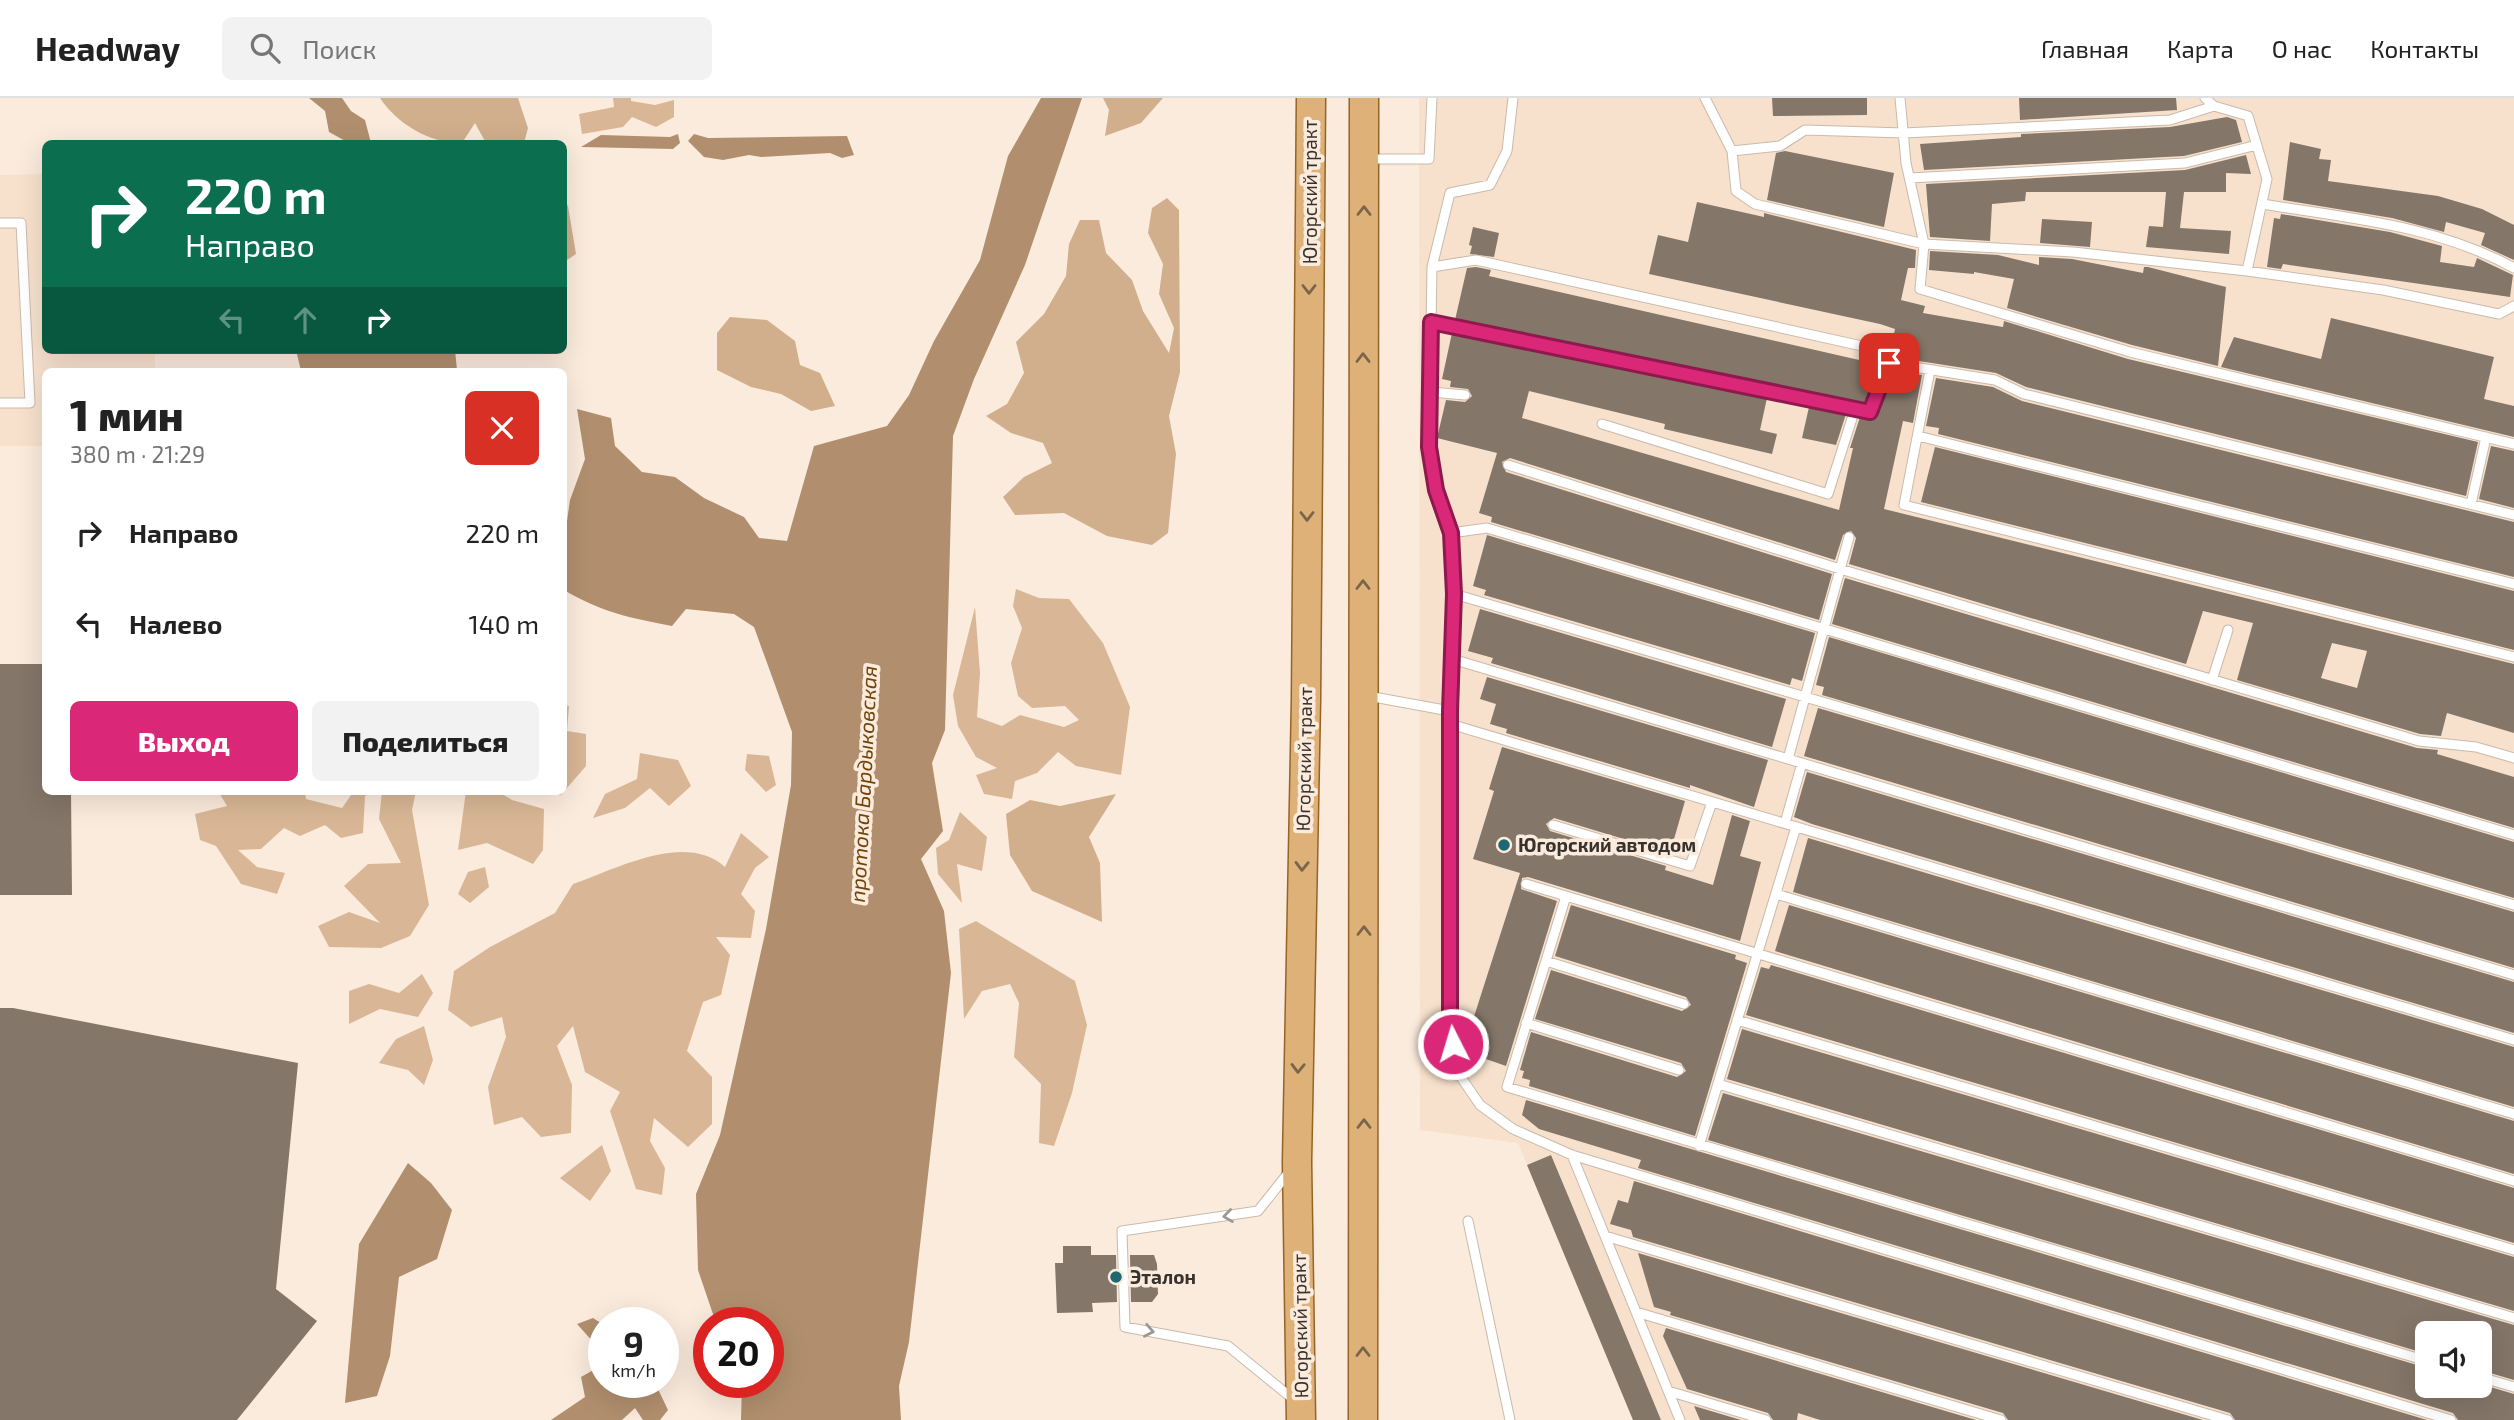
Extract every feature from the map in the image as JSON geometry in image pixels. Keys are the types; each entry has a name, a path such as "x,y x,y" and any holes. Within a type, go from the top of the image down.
{"main road":[{"name":"Югорский тракт","path":"1301,1413 1297,1162 1306,700 1311,98"},
{"path":"1363,1420 1364,98"}],"lane":[{"path":"1364,159 1429,159 1432,98"},
{"path":"1513,98 1507,151 1490,185 1450,193 1432,267 1429,447 1436,490 1451,533 1454,594 1450,711 1450,1019 1456,1070 1480,1105 1513,1129 1572,1155 2451,1420"},
{"path":"1704,98 1732,150 1736,191 1755,204 1924,244 2073,252 2247,271 2383,290 2499,314 2514,306"},
{"path":"1900,98 1910,178 1924,244 1920,289 2130,352 2514,444"},
{"path":"2205,98 2214,106 2248,116 2267,179 2247,271"},
{"path":"1732,150 1780,146 1805,130 1904,133 2169,120 2214,106"},
{"path":"1910,178 2185,163 2257,145"},
{"path":"2262,204 2413,229 2480,249 2514,268"},
{"path":"0,223 21,223 30,403 0,403"},
{"path":"1432,267 1476,260 1880,350 1889,363 1994,380 2024,394 2514,515"},
{"path":"1431,322 1870,412 1889,363"},
{"path":"1930,370 1904,505 2514,657"},
{"path":"1431,392 1465,395"},
{"path":"1602,424 1828,494 1855,409"},
{"path":"1918,436 2514,584"},
{"path":"2471,504 2486,437"},
{"path":"1508,465 1840,569 2419,741 2476,747 2514,758"},
{"path":"1451,533 1487,528 1823,631 2514,835"},
{"path":"1788,759 1849,537"},
{"path":"1454,594 2514,905"},
{"path":"2213,680 2228,630"},
{"path":"1452,659 2514,975"},
{"path":"1363,695 1450,711"},
{"path":"1450,724 2514,1040"},
{"path":"1785,823 1802,763"},
{"path":"1553,825 1690,866 1712,802"},
{"path":"1699,1146 1796,827"},
{"path":"1526,884 2514,1181"},
{"path":"1776,894 2514,1114"},
{"path":"1566,896 1507,1087 2415,1357"},
{"path":"1546,961 1684,1004"},
{"path":"1737,1020 2514,1250"},
{"path":"1527,1023 1679,1070"},
{"path":"1718,1084 2514,1318"},
{"path":"1572,1155 1680,1420"},
{"path":"1297,1162 1258,1211 1122,1231 1125,1326 1228,1346 1301,1413"},
{"path":"1468,1221 1510,1420"},
{"path":"1605,1236 2228,1420"},
{"path":"1636,1312 2001,1420"},
{"path":"2492,1381 2514,1387"},
{"path":"1668,1391 1766,1420"}],"shaded area":[{"path":"380,98 518,98 528,128 525,140 484,140 475,123 464,140 438,140 405,124"},
{"path":"613,98 631,98 631,101 655,105 674,100 674,117 656,127 632,117 623,127 582,134 579,114 614,107"},
{"path":"1103,98 1163,98 1141,123 1105,136 1109,110"},
{"path":"1419,98 2514,98 2514,1420 1633,1420 1518,1143 1420,1130"},
{"path":"42,174 42,354 155,354 155,368 42,368 42,446 0,446 0,175"},
{"path":"1167,198 1179,210 1180,372 1169,416 1176,454 1168,533 1152,545 1107,536 1064,513 1015,515 1003,497 1024,477 1052,463 1043,443 1011,433 986,416 1007,404 1024,373 1016,342 1044,314 1066,276 1069,244 1080,220 1099,220 1106,253 1132,280 1143,311 1169,353 1174,328 1159,294 1163,264 1148,233 1152,208"},
{"path":"567,205 568,206 576,254 567,260"},
{"path":"730,317 767,320 795,341 800,365 820,373 835,406 811,411 781,394 751,387 717,370 717,333"},
{"path":"1016,589 1039,598 1069,599 1103,643 1130,707 1121,775 1076,766 1058,752 1037,773 1015,781 1012,799 984,794 976,775 997,768 976,757 958,726 953,695 975,607 980,673 977,717 1002,726 1020,715 1064,727 1079,720 1065,706 1032,708 1018,696 1011,663 1022,628 1013,606"},
{"path":"567,731 586,734 586,766 567,788"},
{"path":"640,753 678,760 691,786 669,806 650,788 625,808 593,818 605,794 637,779"},
{"path":"747,754 769,756 776,785 766,792 745,770"},
{"path":"1116,794 1089,837 1100,863 1102,922 1032,891 1010,855 1006,814 1030,800 1060,806"},
{"path":"220,795 306,795 306,799 342,808 351,795 367,795 363,833 341,838 325,825 300,836 284,828 261,849 238,850 257,867 285,873 277,894 241,884 216,846 200,840 195,814 227,806"},
{"path":"382,795 415,795 412,810 429,905 410,936 381,948 329,947 318,926 349,912 380,923 344,886 368,864 401,863 379,819"},
{"path":"465,795 504,795 544,809 543,850 533,864 487,843 458,850"},
{"path":"960,812 987,837 982,871 957,864 962,903 938,874 936,848 949,840"},
{"path":"741,833 769,857 755,868 741,894 755,911 751,938 716,937 730,955 721,995 703,1002 687,1051 712,1077 712,1124 688,1147 654,1118 650,1141 665,1168 662,1195 636,1189 610,1111 620,1092 585,1072 573,1026 557,1046 572,1085 571,1133 541,1137 522,1117 494,1125 488,1087 506,1037 502,1017 471,1027 448,1010 454,971 490,947 555,913 573,884 650,856 671,853 691,852 709,857 725,867"},
{"path":"485,867 489,887 470,903 458,894 468,872"},
{"path":"976,921 1075,981 1087,1025 1072,1093 1054,1146 1039,1143 1041,1084 1014,1057 1019,1003 1010,984 982,991 964,1019 959,929"},
{"path":"422,974 433,993 418,1017 380,1009 349,1024 349,991 369,984 399,993"},
{"path":"424,1026 433,1060 424,1085 408,1070 379,1063 396,1039"},
{"path":"602,1145 611,1171 590,1201 560,1178"}],"water":[{"path":"309,98 342,98 351,111 365,120 370,140 344,140 329,132 325,111"},
{"name":"протока Бардыковская","path":"1041,98 1082,98 1025,265 974,379 953,436 945,730 932,763 943,831 921,859 944,911 951,973 909,1342 899,1386 901,1420 741,1420 742,1398 784,1398 784,1307 711,1307 698,1270 696,1194 720,1135 766,929 791,785 792,732 754,627 734,614 686,609 672,626 616,613 567,592 567,521 570,500 585,459 577,409 611,418 615,446 642,472 675,477 704,498 744,517 759,538 787,541 814,446 887,426 909,395 934,341 980,260 1008,156"},
{"path":"678,134 680,143 673,149 581,147 601,135 670,137"},
{"path":"694,134 708,138 847,136 854,155 842,158 830,153 761,157 749,155 723,160 704,157 688,141"},
{"path":"297,354 455,354 457,368 300,368"},
{"path":"408,1163 431,1183 452,1210 437,1259 399,1277 390,1356 377,1396 345,1403 359,1244"},
{"path":"588,1320 588,1336 577,1324"},
{"path":"588,1373 588,1398 662,1398 668,1410 660,1420 643,1420 635,1408 622,1420 551,1420 585,1397 581,1377"}],"building":[{"path":"1772,98 1867,98 1867,115 1773,116"},
{"path":"2019,98 2176,98 2177,110 2020,120"},
{"path":"2227,117 2236,120 2242,142 2184,156 1924,170 1920,144 2021,137 2021,134 2170,127"},
{"path":"2290,142 2321,149 2319,159 2331,160 2328,181 2438,196 2482,209 2514,225 2514,260 2481,245 2485,233 2446,222 2444,232 2392,218 2283,200"},
{"path":"1785,151 1894,173 1884,227 1767,200 1776,153"},
{"path":"2246,155 2251,174 2226,173 2226,192 2184,192 2180,228 2231,231 2229,254 2146,247 2149,226 2163,227 2166,192 2026,192 2025,201 1992,204 1990,241 1930,237 1926,184 2185,170"},
{"path":"1697,202 1764,217 1764,213 1916,250 1915,268 1908,268 1901,300 1925,306 1923,313 2003,327 2004,321 2128,359 2478,442 2466,496 2026,387 1996,373 1893,357 1890,352 1895,329 1649,274 1658,235 1688,242"},
{"path":"2281,214 2390,232 2442,246 2440,262 2474,267 2477,258 2513,275 2510,297 2283,264 2281,269 2267,267 2274,218 2280,219"},
{"path":"2042,219 2092,222 2090,247 2040,243"},
{"path":"1473,227 1499,233 1494,257 1470,254"},
{"path":"1930,251 1998,255 2039,265 2039,257 2072,259 2143,273 2144,267 2148,267 2226,287 2218,366 2132,345 2007,308 2014,279 1974,272 1929,270"},
{"path":"1467,268 1491,270 1489,276 1881,365 1866,404 1455,320"},
{"path":"2331,318 2494,357 2484,399 2514,406 2514,437 2221,367 2234,337 2321,359"},
{"path":"1452,333 1767,398 1760,430 1777,434 1772,454 1664,429 1665,424 1529,391 1522,418 1839,510 1853,448 1850,448 1860,417 1875,417 1893,371 1922,375 1913,423 1903,421 1884,509 2514,664 2514,733 2447,713 2441,736 2420,734 2237,680 2253,623 2203,611 2186,664 1849,564 1856,538 1851,531 1843,535 1835,560 1510,458 1502,462 1506,472 1832,574 1819,620 1491,522 1492,517 1479,513 1497,453 1437,438 1446,400 1465,402 1472,396 1468,389 1450,387 1451,381 1442,379","holes":["2332,643 2367,651 2357,688 2321,678"]},
{"path":"1936,378 1993,387 2022,401 2514,522 2514,577 1938,434 1939,428 1926,426"},
{"path":"1809,407 1846,414 1836,445 1802,438"},
{"path":"2491,446 2514,451 2514,508 2479,499"},
{"path":"1935,447 2514,591 2514,650 1921,502"},
{"path":"1487,535 1815,633 1802,681 1792,678 1790,685 1484,595 1486,590 1473,586"},
{"path":"1845,578 2417,748 2438,750 2437,754 2514,777 2514,828 1832,624"},
{"path":"1480,609 1786,699 1772,747 1491,663 1493,658 1468,651"},
{"path":"1829,637 2514,842 2514,898 1822,695 1824,687 1816,685"},
{"path":"0,664 42,664 42,795 71,795 72,895 0,895"},
{"path":"1487,677 1768,760 1754,807 1690,785 1690,788 1506,733 1507,729 1490,724 1496,704 1480,699"},
{"path":"1818,708 2514,912 2514,968 1804,756"},
{"path":"1502,747 1685,801 1670,853 1554,818 1546,824 1550,831 1666,866 1665,870 1713,885 1732,815 1750,821 1740,856 1761,862 1740,941 1528,877 1522,878 1521,889 1557,901 1506,1066 1463,1051 1520,873 1473,859 1494,791 1489,789"},
{"path":"1807,772 2514,982 2514,1033 1812,824 1794,817"},
{"path":"1808,838 2514,1047 2514,1107 1793,892"},
{"path":"1571,905 1736,955 1735,959 1747,963 1695,1136 1529,1086 1530,1080 1522,1078 1524,1071 1520,1070 1531,1032 1677,1077 1686,1071 1681,1063 1535,1019 1551,970 1682,1011 1691,1005 1686,997 1555,956"},
{"path":"1789,905 2514,1121 2514,1174 1775,951"},
{"path":"1771,965 2514,1188 2514,1243 1746,1015 1761,967 1769,969"},
{"path":"0,1008 13,1008 298,1063 276,1289 317,1321 237,1420 0,1420"},
{"path":"1742,1029 2514,1257 2514,1311 1727,1079"},
{"path":"1723,1093 2514,1325 2514,1380 2492,1374 2492,1321 2415,1321 2415,1350 1708,1140"},
{"path":"1526,1100 2415,1364 2415,1398 2492,1398 2492,1388 2514,1394 2514,1420 2458,1420 2453,1413 1638,1168 1641,1160 1539,1129 1522,1115"},
{"path":"1551,1155 1661,1420 1633,1420 1527,1165"},
{"path":"1634,1181 2427,1420 2235,1420 2230,1413 1633,1237 1631,1230 1610,1224 1618,1200 1628,1203"},
{"path":"1063,1246 1091,1246 1091,1255 1116,1255 1117,1302 1092,1303 1093,1312 1057,1313 1055,1263 1063,1263"},
{"path":"1638,1253 2203,1420 2008,1420 2003,1413 1670,1315 1671,1312 1654,1307"},
{"path":"1130,1255 1154,1255 1158,1294 1152,1302 1131,1302"},
{"path":"1666,1328 1976,1420 1820,1420 1798,1413 1797,1420 1773,1420 1768,1413 1687,1389 1663,1336"},
{"path":"1694,1406 1741,1420 1700,1420"}],"place":[{"name":"Югорский автодом","path":"1504,845"},
{"name":"Эталон","path":"1116,1277"}],"route":[{"path":"1453,1044 1450,1019 1450,711 1454,594 1451,533 1436,490 1429,447 1431,322 1870,412 1889,363"}]}
